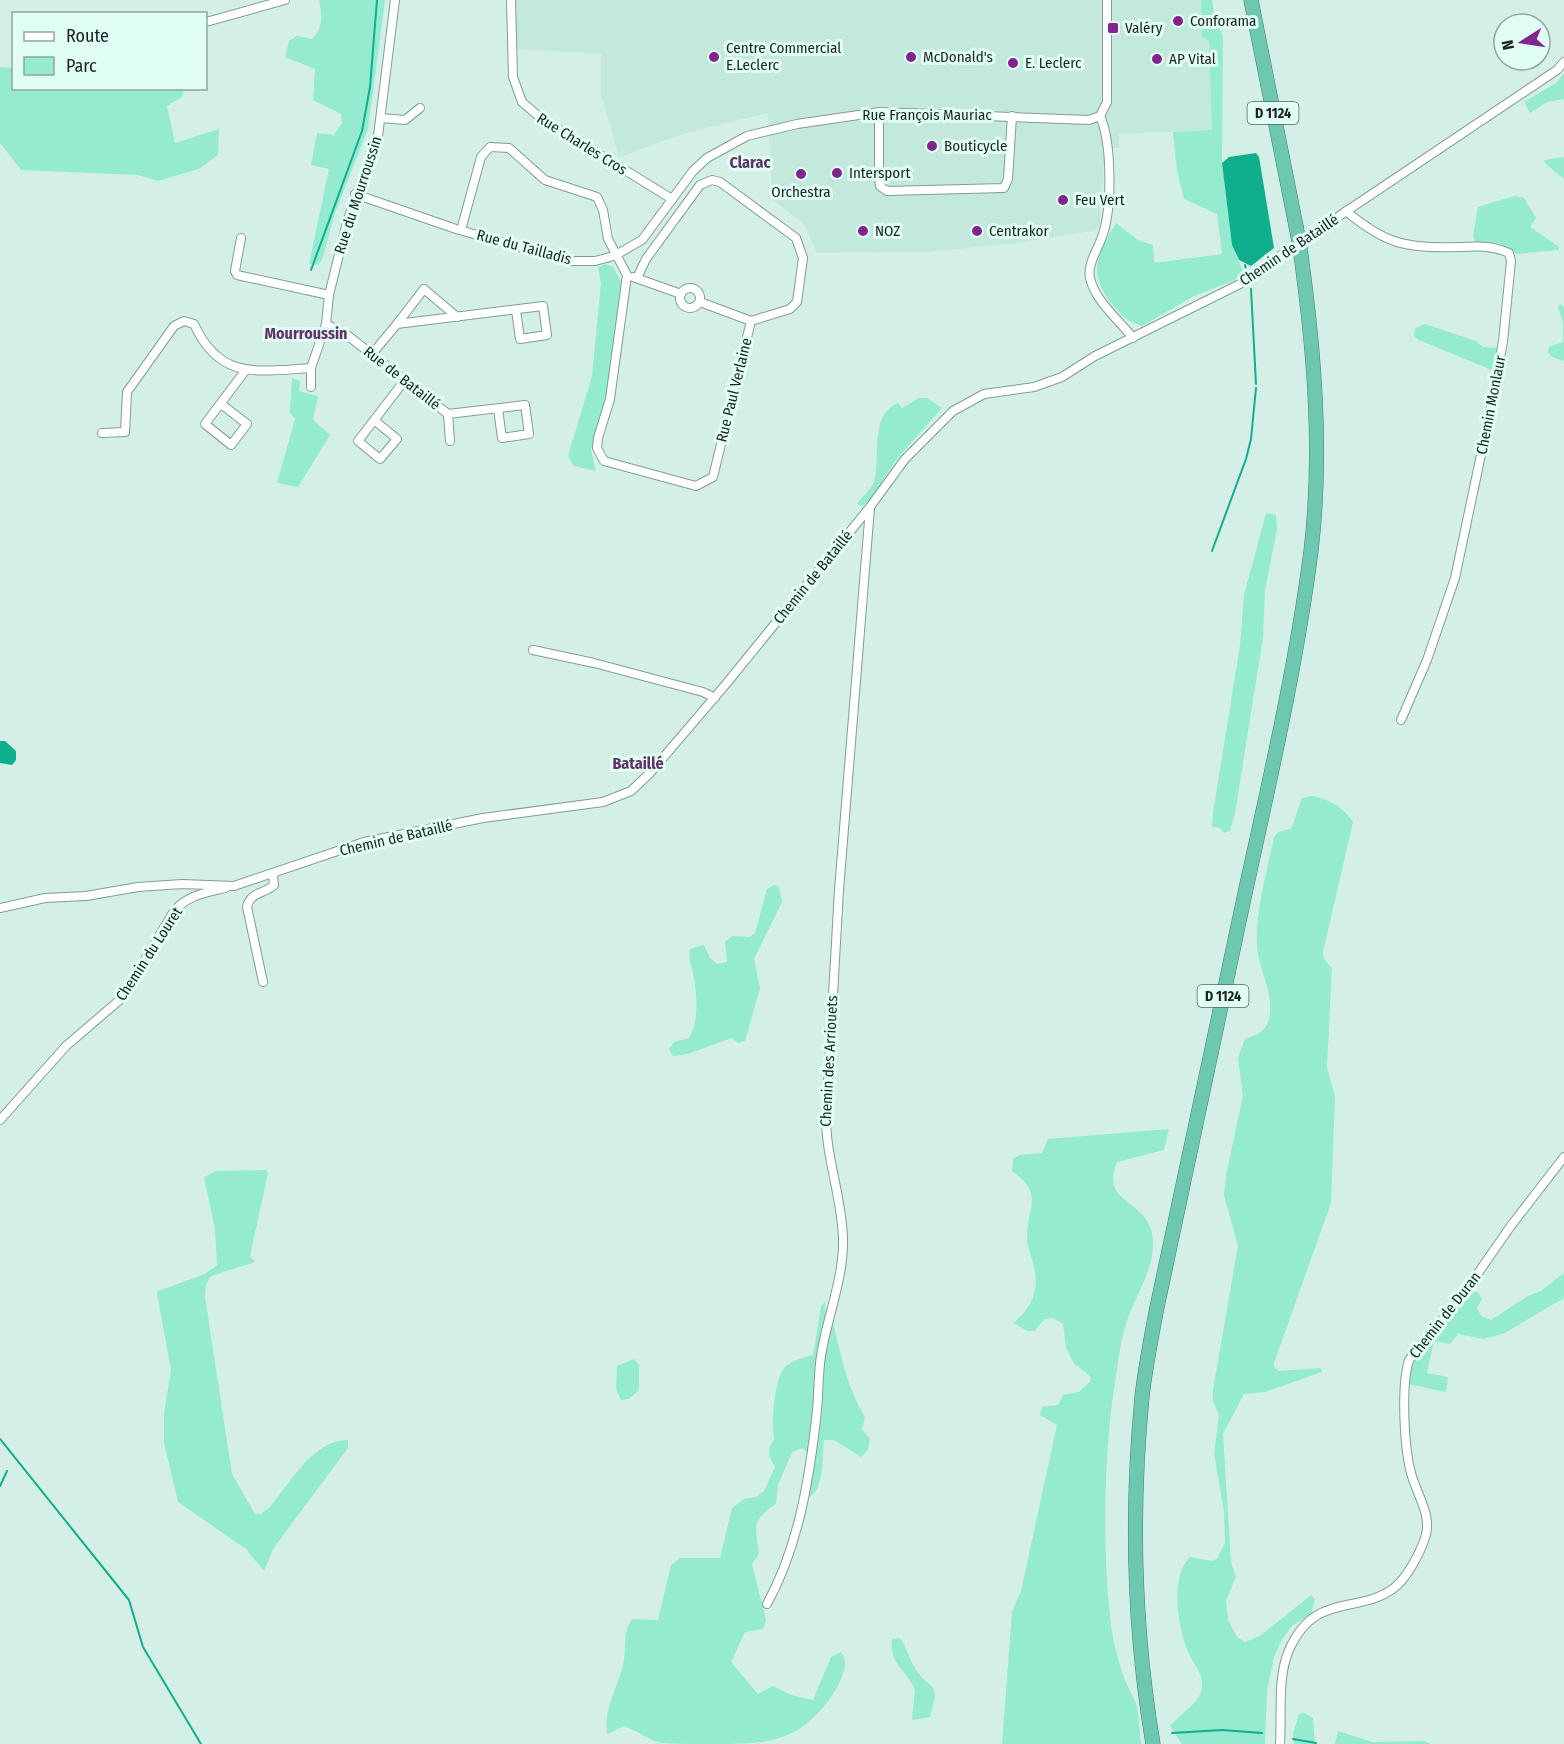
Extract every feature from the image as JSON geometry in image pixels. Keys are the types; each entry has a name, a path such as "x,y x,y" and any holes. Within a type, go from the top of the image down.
{"highway":[{"name":"D 1124","path":"1153,1744 1138,1610 1137,1486 1142,1396 1156,1312 1264,808 1293,660 1311,550 1317,449 1313,350 1300,248 1251,0"}],"street":[{"path":"207,22 285,0"},
{"name":"Rue du Mourroussin","path":"311,387 311,368 326,324 329,295 355,194 378,136 395,0"},
{"name":"Rue Charles Cros","path":"511,0 513,77 522,102 542,119 672,199"},
{"path":"1107,0 1107,102 1100,116 1106,130 1109,150 1107,218 1104,233 1092,262 1090,278 1099,297 1133,338"},
{"name":"Chemin de Bataillé","path":"0,908 45,898 86,896 138,887 182,884 234,885 364,842 483,818 603,802 618,797 640,784 715,698 870,507 905,459 953,411 984,394 1048,383 1246,281 1557,70 1564,62"},
{"path":"381,118 405,120 420,108"},
{"path":"879,112 879,179 880,186 886,191 1004,188 1008,179 1012,116"},
{"name":"Rue François Mauriac","path":"672,199 693,171 707,158 747,136 805,123 879,112 1089,120 1100,116"},
{"path":"461,230 481,157 490,147 499,146 518,154 545,180 597,197 614,256 627,275 681,294"},
{"name":"Rue Paul Verlaine","path":"627,275 610,399 597,448 604,461 696,486 709,482 713,477 751,321 790,309 797,302 803,251 796,238 720,182 712,180 700,185 646,259 637,278"},
{"name":"Rue du Tailladis","path":"355,194 461,230 568,261 595,261 614,256 642,240 672,199"},
{"name":"Chemin Monlaur","path":"1346,211 1371,231 1395,243 1428,248 1491,247 1509,253 1511,261 1500,362 1455,578 1430,651 1401,720"},
{"path":"241,238 235,271 237,275 329,295"},
{"path":"688,288 694,289 700,295 700,302 696,307 688,308 681,302 681,294 688,288"},
{"path":"372,354 424,289 457,317"},
{"path":"700,302 751,321"},
{"path":"397,324 543,306 547,335 520,339 516,310"},
{"path":"102,433 125,432 127,392 178,322 194,324 207,349 245,371 311,368"},
{"name":"Rue de Bataillé","path":"326,324 347,335 448,414 525,405 529,434 502,438 498,409"},
{"path":"221,404 247,424 231,445 205,424 245,371"},
{"path":"374,420 397,439 380,459 358,441 374,420 405,380"},
{"name":"Rue de Bataillé","path":"448,414 450,441"},
{"name":"Chemin des Arriouets","path":"767,1604 781,1576 798,1526 817,1410 820,1358 843,1241 841,1216 827,1152 826,1117 844,832 870,507"},
{"path":"533,650 594,663 704,692 715,698"},
{"path":"263,982 247,907 249,900 255,895 274,885 273,875"},
{"name":"Chemin du Louret","path":"0,1120 66,1046 122,998 174,911 191,896 234,885"},
{"name":"Chemin de Duran","path":"1280,1744 1285,1665 1295,1639 1314,1617 1326,1610 1376,1596 1397,1586 1421,1549 1426,1536 1424,1509 1408,1461 1404,1392 1409,1360 1465,1292 1509,1227 1564,1157"}],"shaded area":[{"path":"515,0 1201,0 1202,36 1209,41 1212,130 1119,134 1119,148 1105,148 1100,223 1097,230 1018,243 927,252 817,253 804,224 772,199 768,113 686,133 619,157 601,94 601,54 516,49"},
{"path":"1256,153 1259,157 1274,248 1251,266 1239,260 1232,245 1222,163 1229,157"},
{"path":"0,741 5,741 16,751 16,760 12,765 0,763"}],"green space":[{"path":"319,0 385,0 368,129 335,213 322,260 318,265 309,264 329,169 311,165 317,133 334,135 342,123 341,114 313,100 315,69 285,57 289,41 297,36 312,39 319,30 321,11"},
{"path":"1201,0 1212,0 1215,19 1223,36 1222,163 1232,245 1243,271 1235,280 1194,296 1142,326 1119,312 1099,283 1097,273 1100,254 1116,223 1138,240 1153,245 1154,263 1222,254 1217,214 1184,199 1177,171 1173,132 1212,130 1209,41 1202,36"},
{"path":"0,67 12,68 12,90 184,90 182,97 167,106 175,143 219,129 218,155 199,169 158,181 137,175 21,170 0,143"},
{"path":"1564,73 1564,99 1547,102 1530,113 1524,102 1556,83"},
{"path":"1564,157 1564,179 1544,160"},
{"path":"1514,196 1524,198 1536,218 1530,227 1559,247 1559,250 1517,254 1499,243 1476,242 1473,237 1478,207"},
{"path":"606,264 613,267 621,282 607,397 591,450 596,471 574,466 568,456 592,376 601,283 598,267"},
{"path":"1560,304 1564,307 1564,361 1552,357 1548,352 1549,347 1563,342 1563,323 1558,307"},
{"path":"1425,324 1476,341 1483,347 1497,348 1494,371 1419,340 1414,336 1415,328"},
{"path":"292,378 300,381 299,391 318,396 313,420 330,435 298,487 277,483 295,419 290,412"},
{"path":"919,398 927,398 942,408 896,460 870,500 862,506 857,504 874,482 879,427 883,417 898,403 902,408"},
{"path":"1266,513 1276,515 1277,529 1265,590 1263,638 1235,813 1230,831 1224,833 1220,828 1212,827 1213,813 1240,645 1244,595"},
{"path":"1312,796 1335,804 1353,822 1323,952 1324,959 1332,968 1327,1067 1335,1097 1331,1203 1274,1363 1275,1368 1279,1371 1321,1368 1322,1372 1265,1392 1244,1394 1223,1434 1231,1562 1236,1577 1226,1601 1228,1620 1237,1637 1245,1642 1260,1636 1311,1595 1315,1599 1311,1614 1292,1626 1282,1639 1274,1657 1267,1690 1265,1744 1182,1744 1170,1726 1197,1699 1202,1683 1185,1644 1179,1618 1177,1604 1179,1577 1190,1557 1211,1561 1217,1559 1225,1543 1224,1511 1214,1454 1219,1415 1213,1402 1213,1389 1238,1246 1224,1195 1226,1175 1243,1096 1238,1058 1245,1039 1263,1030 1269,1019 1270,1000 1258,956 1257,933 1260,905 1274,837 1278,832 1291,829 1302,798"},
{"path":"774,885 779,887 782,902 754,959 760,988 745,1041 738,1043 732,1038 688,1054 673,1056 669,1049 674,1042 689,1038 696,1016 696,992 690,949 704,945 710,958 717,964 727,962 725,942 732,936 750,937 755,933 767,889"},
{"path":"1169,1129 1164,1150 1117,1162 1113,1177 1120,1195 1144,1216 1150,1226 1153,1240 1153,1252 1147,1275 1127,1320 1120,1349 1109,1428 1106,1482 1105,1537 1111,1628 1121,1670 1137,1709 1141,1744 1002,1744 1012,1612 1021,1591 1057,1425 1040,1415 1042,1407 1058,1405 1063,1395 1079,1392 1090,1382 1091,1377 1073,1362 1066,1347 1063,1324 1053,1318 1045,1319 1034,1331 1027,1331 1013,1323 1029,1305 1035,1291 1036,1275 1027,1240 1031,1195 1029,1188 1012,1171 1013,1159 1019,1155 1042,1153 1048,1139"},
{"path":"266,1170 268,1173 250,1256 255,1262 211,1276 206,1285 205,1297 232,1474 255,1514 261,1514 270,1507 313,1455 335,1442 348,1440 348,1448 273,1549 264,1571 246,1549 178,1502 164,1443 164,1413 171,1370 157,1294 158,1291 205,1274 217,1265 215,1229 204,1177 216,1171"},
{"path":"1564,1273 1564,1298 1503,1334 1483,1339 1458,1334 1450,1344 1434,1341 1427,1373 1448,1377 1446,1392 1408,1384 1413,1360 1470,1292 1478,1292 1482,1299 1477,1308 1481,1316 1491,1320 1528,1296 1541,1291"},
{"path":"825,1301 825,1320 834,1326 850,1385 865,1417 862,1429 870,1439 868,1450 861,1457 834,1440 824,1440 820,1480 818,1487 809,1497 814,1462 803,1448 792,1452 778,1485 776,1504 758,1520 756,1531 759,1554 752,1564 766,1620 763,1629 745,1632 731,1662 758,1694 773,1686 791,1695 813,1700 831,1657 841,1652 845,1667 840,1682 810,1721 796,1731 767,1741 733,1744 661,1743 624,1726 607,1734 607,1715 622,1669 626,1634 632,1619 658,1620 671,1565 680,1558 720,1558 732,1508 744,1499 756,1497 764,1491 775,1467 769,1450 774,1440 773,1412 779,1380 786,1366 813,1355 821,1307"},
{"path":"634,1359 639,1365 639,1390 629,1399 621,1400 616,1389 617,1366"},
{"path":"900,1638 920,1676 933,1687 935,1696 930,1717 912,1720 915,1690 893,1655 892,1639"},
{"path":"1304,1713 1313,1718 1315,1744 1294,1744 1293,1733 1299,1714"},
{"path":"1338,1731 1372,1742 1423,1741 1431,1744 1335,1744"}],"waterway":[{"path":"311,270 362,131 370,87 377,0"},
{"path":"1245,265 1247,275"},
{"path":"1251,289 1256,384"},
{"path":"1212,551 1246,459 1251,439 1256,388"},
{"path":"0,1439 129,1600 143,1647 201,1744"},
{"path":"0,1486 7,1471"},
{"path":"1172,1733 1222,1730 1262,1733"},
{"path":"1293,1739 1316,1743"}],"place":[{"name":"Conforama","path":"1178,21"},
{"name":"Valéry","path":"1113,28"},
{"name":"Centre Commercial E.Leclerc","path":"714,57"},
{"name":"McDonald's","path":"911,57"},
{"name":"AP Vital","path":"1157,59"},
{"name":"E. Leclerc","path":"1013,63"},
{"name":"Bouticycle","path":"932,146"},
{"name":"Intersport","path":"837,173"},
{"name":"Orchestra","path":"801,174"},
{"name":"Feu Vert","path":"1063,200"},
{"name":"NOZ","path":"863,231"},
{"name":"Centrakor","path":"977,231"}],"district":[{"name":"Clarac","path":"750,162"},
{"name":"Mourroussin","path":"306,333"},
{"name":"Bataillé","path":"638,763"}]}
